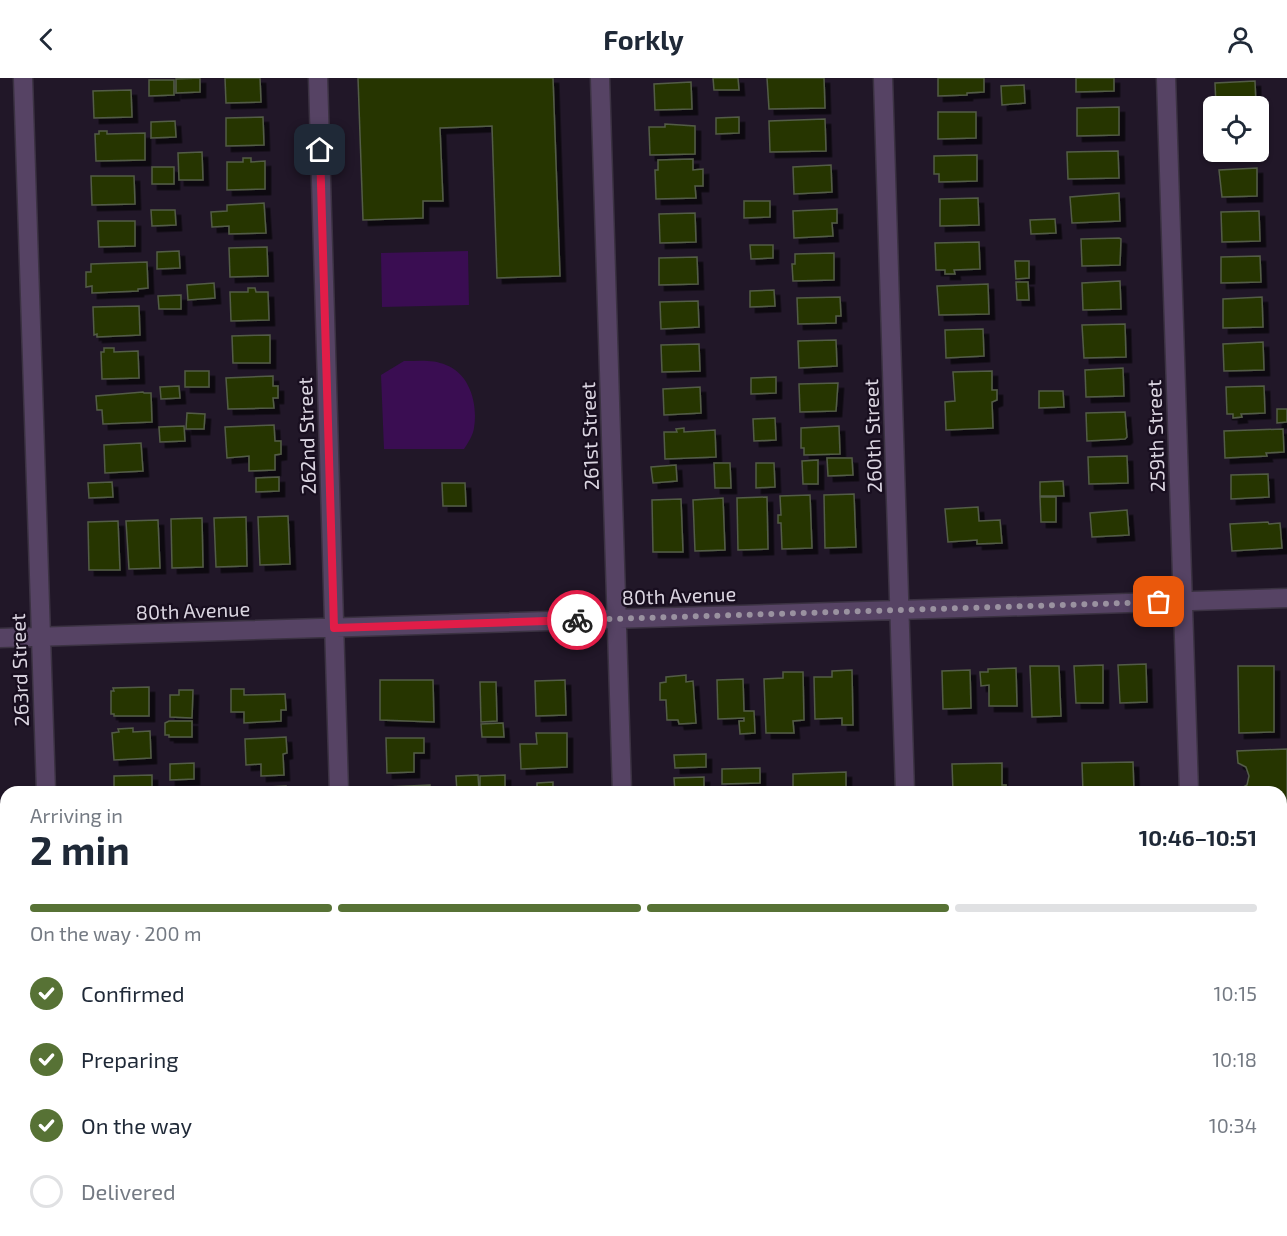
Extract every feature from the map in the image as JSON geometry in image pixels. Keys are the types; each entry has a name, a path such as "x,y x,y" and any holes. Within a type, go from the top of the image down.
{"street":[{"name":"263rd Street","path":"24,78 46,786"},
{"name":"262nd Street","path":"318,78 339,786"},
{"name":"261st Street","path":"600,78 622,786"},
{"name":"260th Street","path":"883,78 905,786"},
{"name":"259th Street","path":"1166,78 1189,786"},
{"name":"80th Avenue","path":"0,638 1287,598"}],"shaded area":[{"path":"468,251 469,305 382,307 381,253"},
{"path":"404,361 441,363 461,375 470,391 475,409 473,433 464,449 384,449 381,375"}],"building":[{"path":"200,78 200,92 176,93 176,79"},
{"path":"225,78 260,78 261,102 226,103"},
{"path":"358,78 553,78 560,276 497,278 492,126 440,128 443,201 423,201 423,218 363,220"},
{"path":"713,78 738,78 739,90 714,90"},
{"path":"767,78 824,78 825,108 769,109"},
{"path":"938,78 984,78 984,92 938,96"},
{"path":"1076,78 1114,78 1114,91 1076,92"},
{"path":"149,80 174,80 174,95 149,96"},
{"path":"1255,81 1256,96 1216,96 1215,83"},
{"path":"691,82 692,109 655,110 654,84"},
{"path":"1024,85 1025,103 1002,105 1001,86"},
{"path":"131,90 132,117 94,118 93,91"},
{"path":"1119,107 1119,135 1077,136 1077,108"},
{"path":"938,112 976,112 976,138 938,139"},
{"path":"263,117 264,145 226,146 226,118"},
{"path":"739,117 739,133 716,134 716,118"},
{"path":"825,119 826,151 770,152 769,121"},
{"path":"175,121 176,137 151,138 151,122"},
{"path":"665,124 695,126 695,154 650,155 649,127 665,127"},
{"path":"99,131 107,131 107,134 145,133 145,160 96,161 95,134 99,134"},
{"path":"1118,151 1119,178 1068,179 1067,152"},
{"path":"202,152 203,180 179,180 178,153"},
{"path":"977,155 977,181 939,182 939,174 934,174 934,156"},
{"path":"243,158 251,158 251,162 265,161 265,189 227,190 227,162 243,162"},
{"path":"693,159 693,170 703,169 703,186 695,186 696,198 656,199 655,170 658,170 658,160"},
{"path":"831,165 832,192 794,194 793,167"},
{"path":"152,167 174,167 174,184 152,184"},
{"path":"1257,168 1257,196 1222,197 1219,170"},
{"path":"91,176 134,176 135,204 92,205"},
{"path":"1119,193 1120,221 1072,223 1070,197"},
{"path":"978,198 979,225 940,226 940,199"},
{"path":"744,201 770,201 770,217 744,218"},
{"path":"264,203 266,233 229,234 229,226 212,227 211,212 227,211 227,205"},
{"path":"837,209 837,223 832,223 833,236 794,238 793,211"},
{"path":"151,210 175,210 176,225 152,226"},
{"path":"1259,211 1260,241 1222,242 1221,212"},
{"path":"695,213 696,242 660,243 659,214"},
{"path":"1055,219 1056,233 1031,234 1030,220"},
{"path":"98,221 135,221 135,246 99,247"},
{"path":"1081,239 1121,239 1120,265 1082,266"},
{"path":"979,242 980,269 954,270 955,274 945,274 945,270 936,270 935,243"},
{"path":"750,245 773,245 773,258 751,259"},
{"path":"267,247 268,276 230,277 229,248"},
{"path":"179,251 180,268 157,269 157,252"},
{"path":"834,253 834,280 793,281 792,264 795,264 795,254"},
{"path":"1260,256 1261,282 1221,283 1221,257"},
{"path":"697,257 698,284 659,285 659,258"},
{"path":"1015,261 1029,261 1029,278 1016,279"},
{"path":"147,262 148,288 138,289 138,291 92,293 92,286 86,287 86,272 91,272 91,264"},
{"path":"1120,281 1121,309 1083,310 1082,283"},
{"path":"1016,282 1028,282 1029,300 1017,300"},
{"path":"214,283 215,298 188,300 187,285"},
{"path":"988,284 989,314 939,315 937,286"},
{"path":"248,288 255,288 256,292 268,292 269,320 231,321 230,292 248,292"},
{"path":"774,290 775,306 750,307 750,291"},
{"path":"181,295 181,309 159,309 158,296"},
{"path":"840,297 841,316 836,316 836,323 798,324 797,298"},
{"path":"1262,297 1263,327 1223,328 1223,299"},
{"path":"698,301 699,327 661,329 660,302"},
{"path":"139,306 140,335 97,337 97,334 94,335 93,307"},
{"path":"1125,324 1126,357 1084,358 1082,325"},
{"path":"983,329 984,356 946,358 945,330"},
{"path":"270,335 270,363 233,363 232,336"},
{"path":"836,340 837,366 799,368 798,341"},
{"path":"1263,342 1264,370 1224,371 1223,344"},
{"path":"699,344 700,371 662,372 661,345"},
{"path":"104,348 114,348 114,352 138,351 139,378 102,379 101,352 104,352"},
{"path":"1123,368 1124,396 1086,397 1085,370"},
{"path":"185,371 209,371 209,387 185,387"},
{"path":"992,371 992,390 997,390 997,400 992,402 993,428 946,430 945,402 955,401 953,372"},
{"path":"273,376 273,386 278,386 278,398 273,398 274,408 228,409 226,378"},
{"path":"776,377 776,393 751,394 751,378"},
{"path":"838,383 836,411 800,412 799,384"},
{"path":"179,386 180,398 161,399 160,387"},
{"path":"1264,386 1265,413 1241,414 1242,417 1233,418 1233,414 1227,414 1226,387"},
{"path":"700,387 701,413 664,415 663,389"},
{"path":"1039,391 1063,391 1064,407 1039,408"},
{"path":"151,393 152,422 103,424 102,410 97,410 96,396"},
{"path":"1277,409 1287,409 1287,422 1277,423"},
{"path":"1125,412 1127,437 1125,439 1087,441 1086,413"},
{"path":"187,413 205,414 204,429 186,429"},
{"path":"775,418 776,440 754,441 753,419"},
{"path":"274,425 275,441 281,441 281,454 275,455 275,470 249,471 249,456 227,458 225,427"},
{"path":"184,426 185,441 160,442 159,427"},
{"path":"839,426 840,454 804,455 804,448 801,448 801,428"},
{"path":"684,428 684,432 715,430 716,457 665,459 664,432 677,432 676,429"},
{"path":"1283,429 1284,452 1266,453 1267,456 1225,458 1224,431"},
{"path":"141,443 143,471 105,473 104,445"},
{"path":"1127,456 1128,483 1089,484 1088,457"},
{"path":"827,458 852,458 853,475 828,476"},
{"path":"818,460 818,484 803,484 802,461"},
{"path":"714,463 730,463 731,488 715,488"},
{"path":"756,463 774,463 775,487 756,488"},
{"path":"676,465 677,481 653,483 651,467"},
{"path":"1268,474 1269,497 1231,499 1231,475"},
{"path":"279,477 279,491 256,492 256,478"},
{"path":"1063,481 1064,496 1040,496 1040,482"},
{"path":"112,482 113,497 89,498 88,483"},
{"path":"442,483 465,483 466,506 443,506"},
{"path":"854,494 856,547 825,548 824,495"},
{"path":"810,495 812,548 782,549 781,523 778,523 778,515 781,515 780,496"},
{"path":"767,497 768,549 738,550 737,498"},
{"path":"1040,497 1056,497 1056,522 1041,522"},
{"path":"723,498 725,550 695,551 693,500"},
{"path":"681,499 683,552 653,552 652,500"},
{"path":"978,507 979,521 1000,520 1002,543 977,544 977,540 948,542 945,509"},
{"path":"1127,510 1129,535 1092,537 1090,513"},
{"path":"288,516 290,564 260,565 258,517"},
{"path":"246,517 247,566 216,567 214,518"},
{"path":"202,518 203,567 172,568 171,519"},
{"path":"158,520 160,568 129,569 126,521"},
{"path":"118,521 120,570 89,570 88,522"},
{"path":"1268,522 1269,524 1280,523 1282,548 1232,551 1230,524"},
{"path":"1146,664 1147,702 1120,703 1118,665"},
{"path":"1103,665 1103,703 1076,703 1074,666"},
{"path":"1030,666 1059,666 1061,716 1032,717"},
{"path":"1238,666 1274,666 1274,732 1239,733"},
{"path":"1016,668 1017,706 989,706 989,685 981,686 980,672 988,672 988,669"},
{"path":"852,670 853,725 842,725 842,718 815,719 814,677 832,677 832,671"},
{"path":"970,670 971,708 943,709 942,671"},
{"path":"783,672 803,672 804,720 793,721 794,733 766,733 764,679 783,678"},
{"path":"686,675 686,682 693,681 696,723 679,724 678,720 667,720 666,700 660,700 660,683 666,682 666,677"},
{"path":"743,679 744,711 754,711 755,733 740,734 739,721 744,721 744,718 718,719 717,680"},
{"path":"380,680 433,680 434,722 380,720"},
{"path":"565,680 566,715 536,716 535,681"},
{"path":"480,682 496,682 497,721 481,722"},
{"path":"149,687 149,716 114,716 111,714 113,688"},
{"path":"231,689 244,689 244,695 285,694 286,710 281,710 281,721 244,723 244,712 231,712"},
{"path":"179,690 193,690 192,718 170,717 170,695 179,695"},
{"path":"192,721 192,737 165,735 165,723"},
{"path":"503,723 504,737 482,737 481,724"},
{"path":"133,728 133,732 150,731 151,758 114,760 112,733 119,732 118,729"},
{"path":"536,733 567,733 567,767 521,769 520,744 537,744"},
{"path":"286,737 287,753 283,754 284,775 261,776 261,764 246,765 245,739"},
{"path":"386,738 424,738 424,753 414,753 414,772 387,773"},
{"path":"1287,749 1287,786 1245,786 1249,776 1246,767 1238,763 1237,751"},
{"path":"706,754 706,767 675,768 674,755"},
{"path":"1133,762 1134,786 1083,786 1082,763"},
{"path":"194,763 194,779 170,780 170,764"},
{"path":"1002,763 1002,785 1006,786 953,786 952,764"},
{"path":"760,768 760,783 722,784 722,769"},
{"path":"846,772 846,786 793,786 793,774"},
{"path":"152,775 152,786 114,786 114,776"},
{"path":"478,775 479,786 457,786 456,776"},
{"path":"505,775 505,786 480,786 480,776"},
{"path":"704,777 704,786 675,786 674,778"},
{"path":"553,782 553,786 537,786 537,783"}],"way so far":[{"path":"577,620 1159,602"}],"route":[{"path":"320,150 334,628 577,620"}]}
